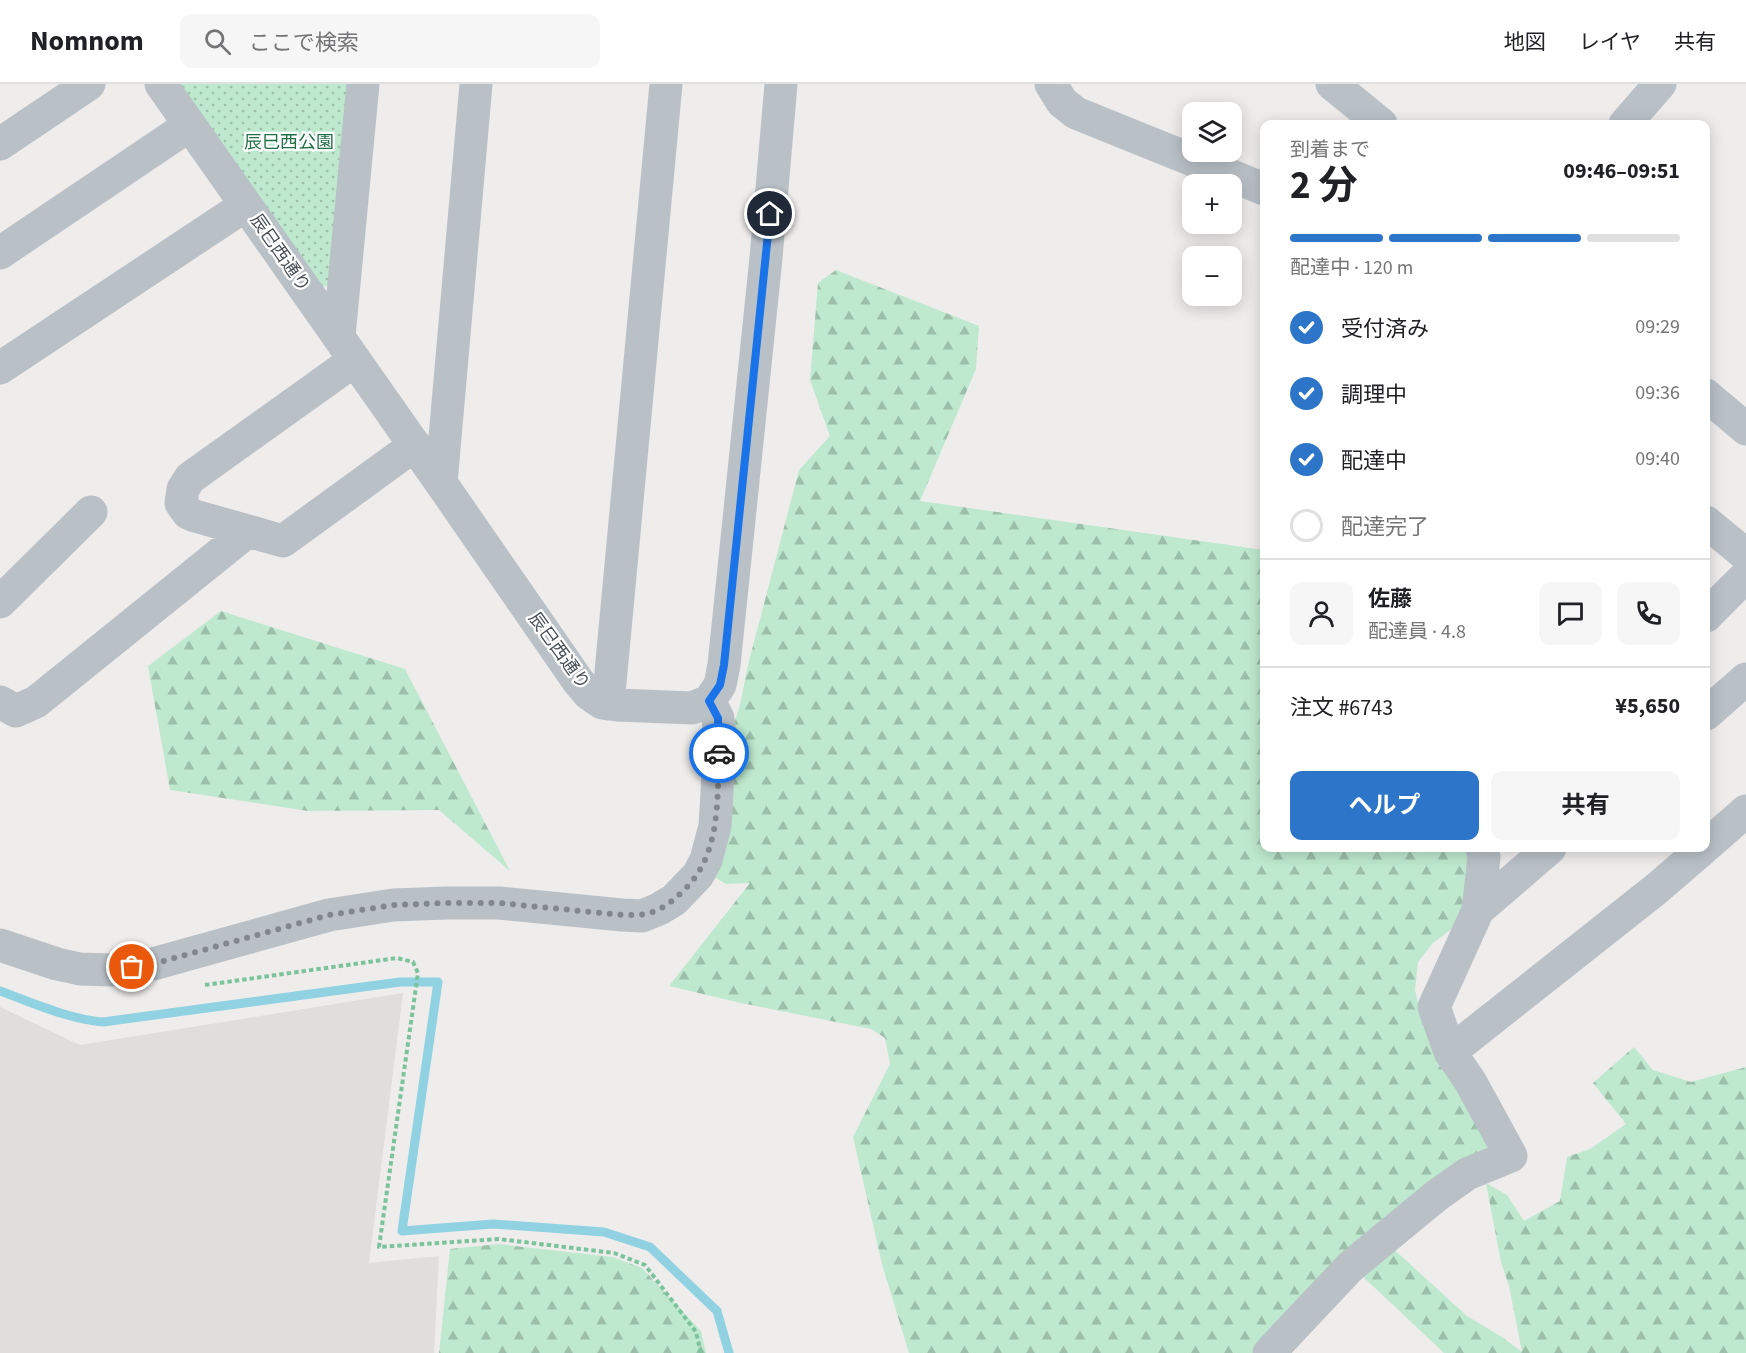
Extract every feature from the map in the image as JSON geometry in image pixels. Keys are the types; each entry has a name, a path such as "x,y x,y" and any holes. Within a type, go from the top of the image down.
{"street":[{"path":"0,144 89,84"},
{"name":"辰巳西通り","path":"161,84 589,694 602,703 617,705 692,708 709,701"},
{"path":"363,84 347,348 190,478 183,489 181,503 188,513 195,516 283,541 415,445"},
{"path":"441,483 476,84"},
{"path":"608,704 666,84"},
{"path":"0,945 57,964 80,969 112,970 153,964 329,915 393,905 499,903 642,916 674,900 698,875 706,860 715,826 720,740 718,718 709,701 720,685 724,665 782,84"},
{"path":"1051,84 1062,102 1076,113 1260,187"},
{"path":"1332,84 1376,120"},
{"path":"1628,120 1660,84"},
{"path":"0,253 190,125"},
{"path":"0,368 246,205"},
{"path":"1710,398 1746,429"},
{"path":"0,602 91,513"},
{"path":"1710,525 1746,555"},
{"path":"0,702 16,711 36,702 248,531"},
{"path":"1710,612 1746,576"},
{"path":"1710,710 1746,679"},
{"path":"1710,843 1746,811"},
{"path":"1269,1353 1350,1267 1436,1196 1467,1174 1511,1156 1470,1081 1450,1052 1434,1007 1478,910 1483,852"},
{"path":"1478,910 1546,852"},
{"path":"1450,1052 1655,890 1699,852"}],"path":[{"path":"202,985 397,958 413,962 418,973 417,982 379,1247 499,1239 614,1253 645,1265 696,1332 701,1353"}],"shaded area":[{"path":"403,993 369,1263 439,1256 434,1353 0,1353 0,1007 80,1045"}],"green space":[{"name":"辰巳西公園","path":"175,84 354,84 334,284 322,287"},
{"path":"836,270 979,326 976,369 920,501 1260,549 1260,852 1474,852 1462,921 1433,943 1418,962 1415,990 1422,1021 1494,1152 1254,1353 909,1353 882,1264 853,1137 890,1064 885,1038 871,1029 669,986 750,883 726,884 709,874 731,733 799,470 830,436 810,380 818,283"},
{"path":"221,611 405,669 510,871 439,810 308,811 170,790 148,666"},
{"path":"1634,1047 1653,1070 1691,1082 1746,1067 1746,1353 1444,1353 1358,1272 1389,1245 1467,1316 1522,1352 1486,1183 1507,1195 1524,1221 1560,1201 1567,1157 1590,1149 1626,1124 1593,1083"},
{"path":"498,1244 613,1257 642,1268 701,1331 706,1353 439,1353 450,1249"}],"waterway":[{"path":"0,991 64,1014 103,1022 400,982 438,982 402,1231 493,1224 604,1232 650,1247 717,1311 729,1353"}],"way so far":[{"path":"132,967 190,955 329,915 393,905 499,903 642,916 674,900 698,875 706,860 715,826 719,753"}],"route":[{"path":"719,753 718,718 709,701 720,685 724,665 770,214"}]}
